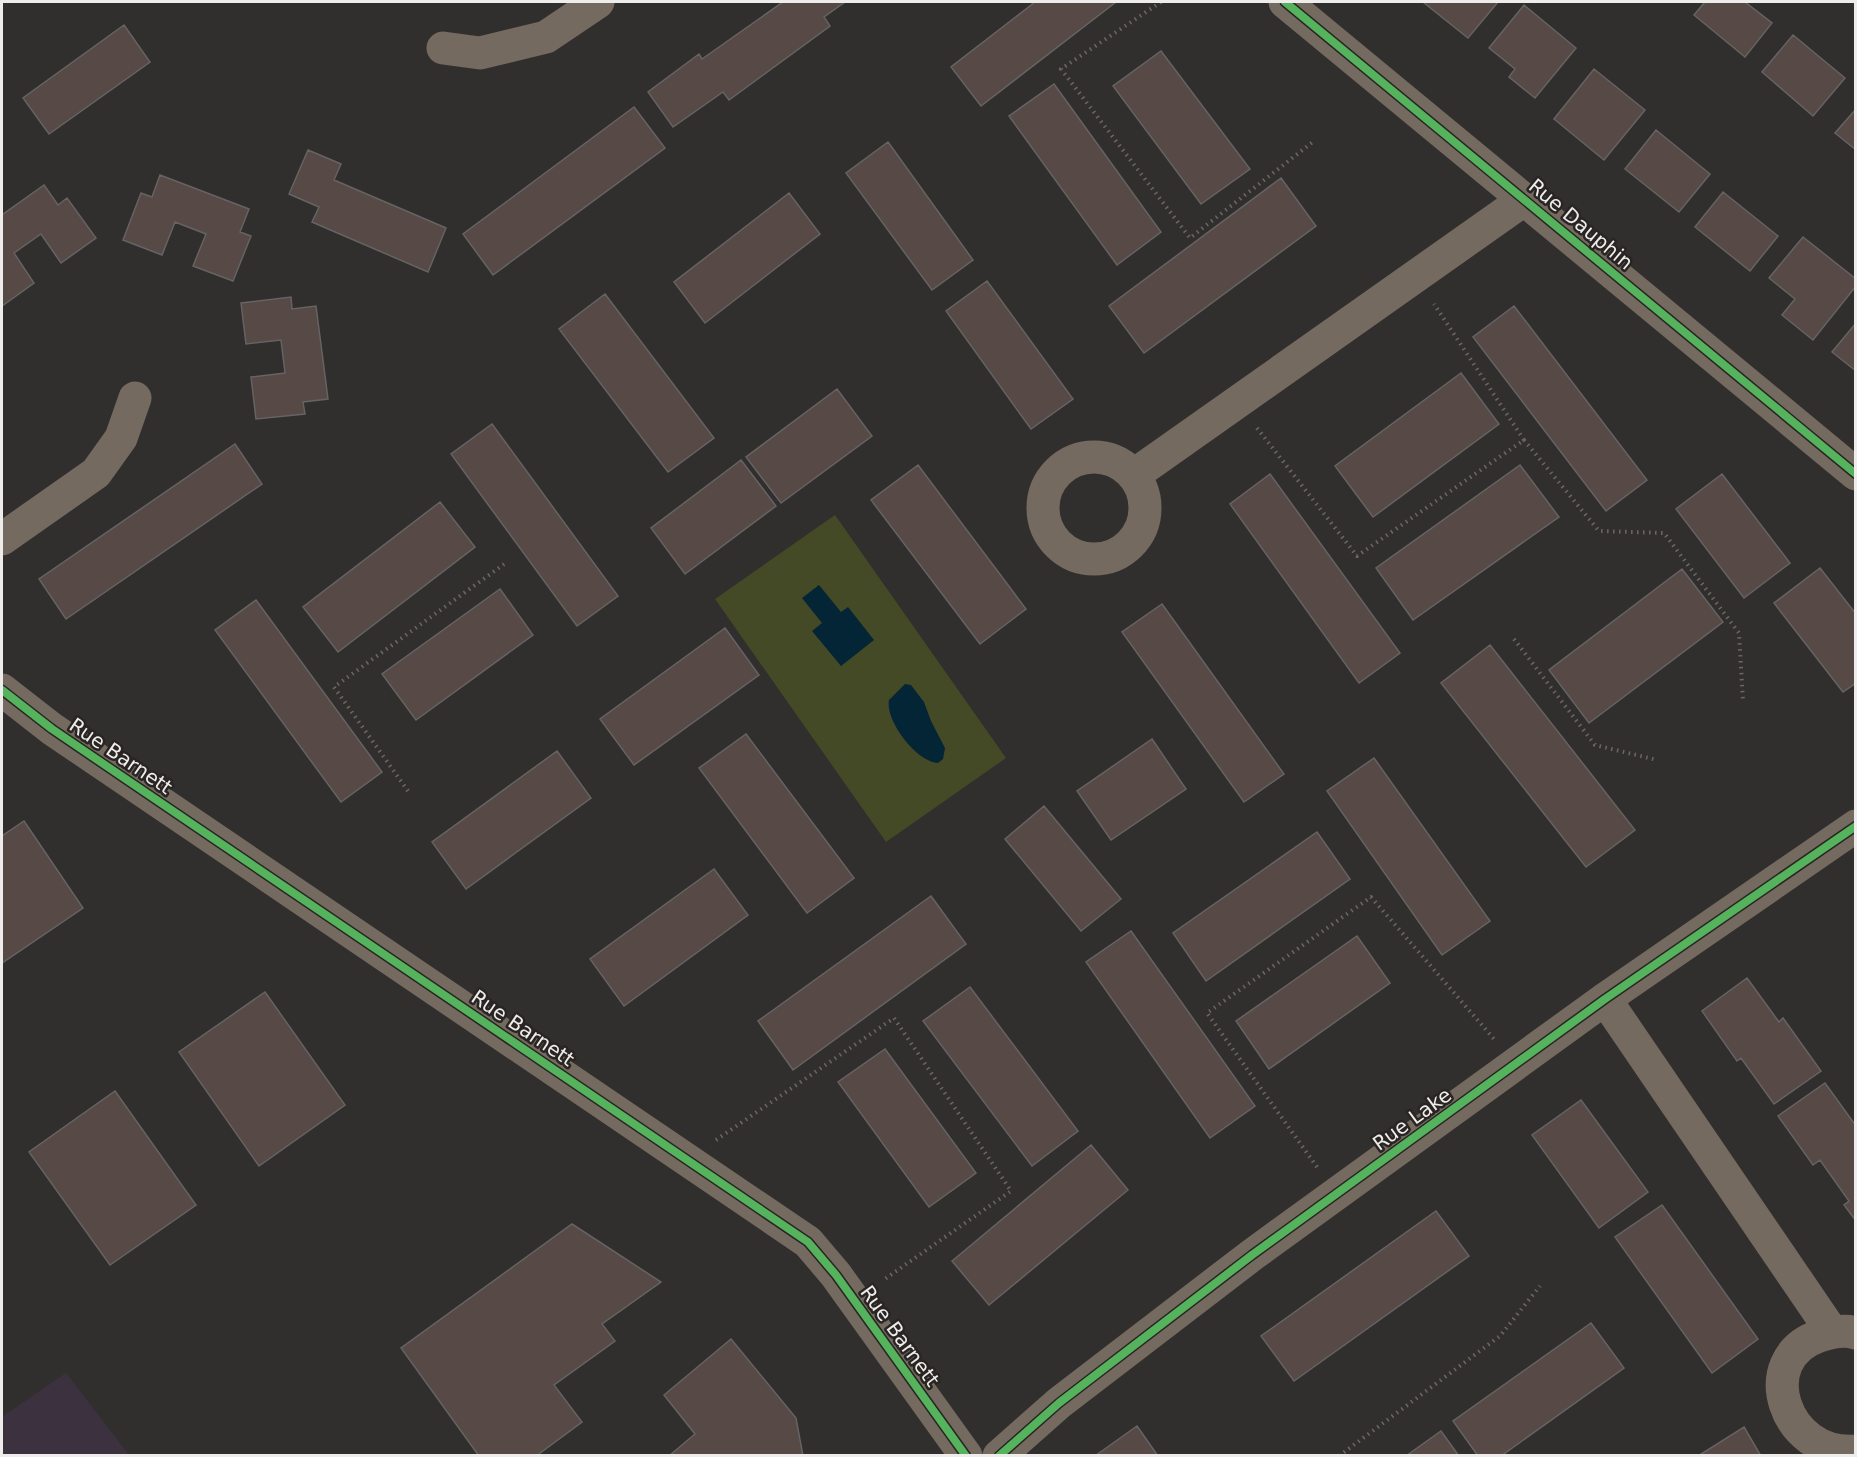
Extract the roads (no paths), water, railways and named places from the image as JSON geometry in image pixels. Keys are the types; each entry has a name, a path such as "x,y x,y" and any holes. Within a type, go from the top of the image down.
{"street":[{"path":"443,48 480,53 546,37 598,2"},
{"name":"Rue Dauphin","path":"1285,2 1856,474"},
{"name":"Rue Dauphin","path":"1134,475 1525,199"},
{"path":"2,539 96,473 121,438 135,398"},
{"name":"Rue Barnett","path":"2,690 52,729 808,1242 855,1300 966,1455"},
{"name":"Rue Lake","path":"999,1455 1059,1403 1139,1341 1337,1194 1605,999 1856,826"},
{"path":"1605,999 1844,1333 1812,1339 1796,1352 1785,1370 1781,1390 1784,1411 1794,1429 1809,1443 1828,1451 1856,1451"}],"water":[{"path":"819,585 841,612 848,607 874,640 841,666 812,631 822,623 802,598"},
{"path":"905,684 911,685 924,702 945,748 943,759 938,763 921,756 912,748 892,719 889,700"}]}
